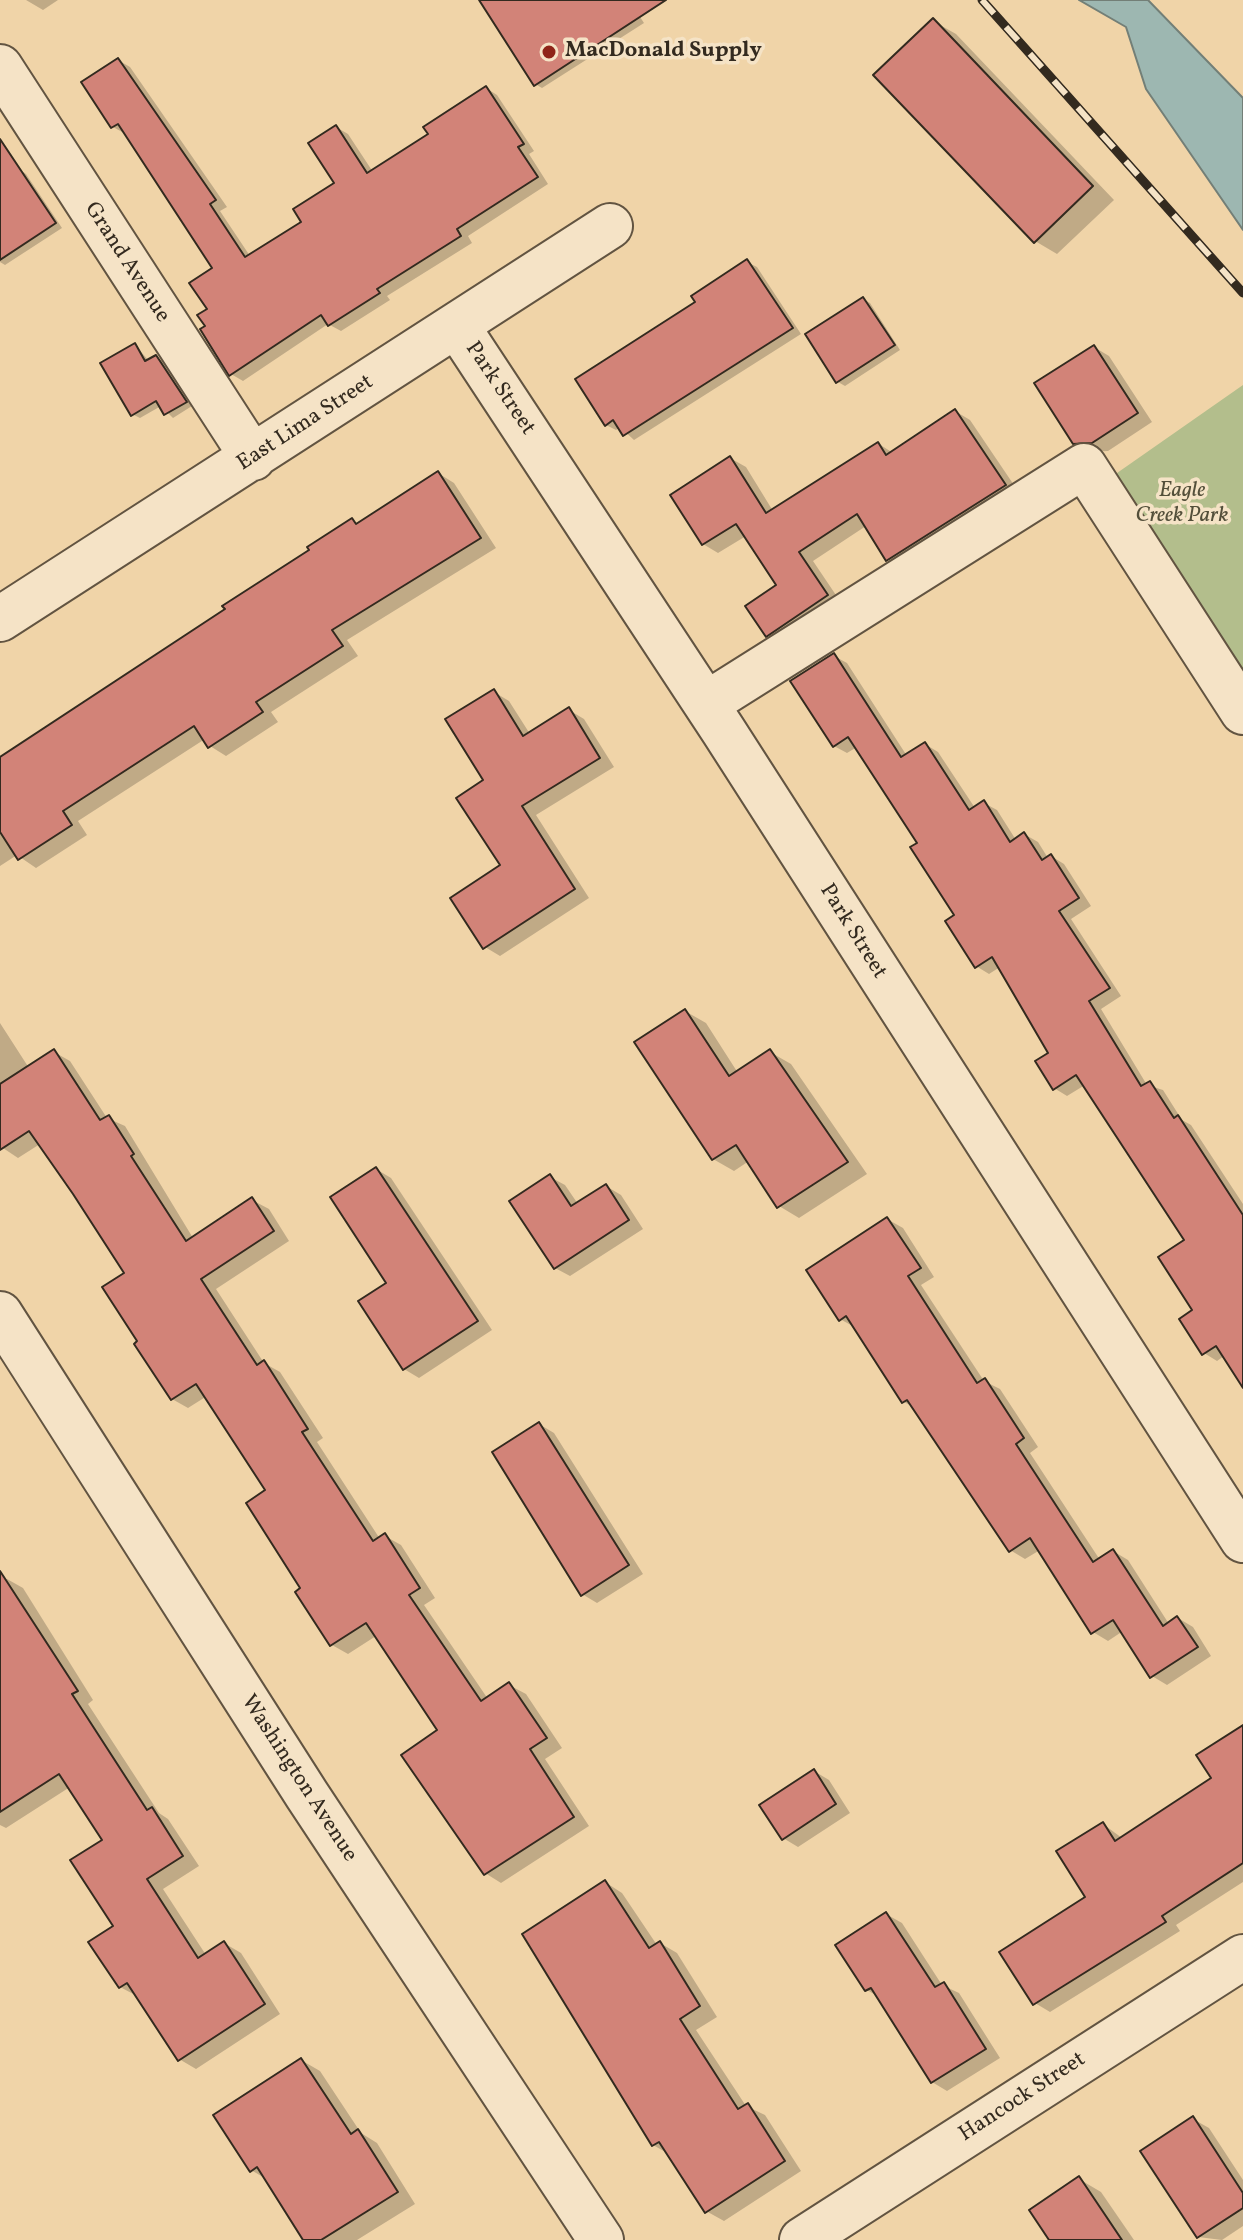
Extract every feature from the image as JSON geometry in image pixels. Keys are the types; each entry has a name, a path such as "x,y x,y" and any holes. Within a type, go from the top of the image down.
{"street":[{"name":"Grand Avenue","path":"0,67 253,458"},
{"name":"East Lima Street","path":"0,619 610,226"},
{"name":"Park Street","path":"457,326 706,704 1243,1540"},
{"path":"706,704 1084,466 1243,712"},
{"name":"Washington Avenue","path":"0,1314 307,1795 601,2240"},
{"name":"Hancock Street","path":"802,2240 1243,1957"}],"green space":[{"name":"Eagle Creek Park","path":"1243,385 1243,714 1097,487"}],"water":[{"path":"1079,0 1148,0 1243,98 1243,230 1146,89 1126,27"}],"building":[{"name":"MacDonald Supply","path":"479,0 666,0 534,86"},
{"path":"933,18 1093,186 1034,243 873,75"},
{"path":"118,58 216,200 210,204 245,257 301,222 293,209 334,183 308,143 336,125 367,173 428,134 423,127 486,86 524,144 518,147 538,177 457,229 461,236 377,289 380,293 328,326 321,315 229,376 200,329 205,326 197,315 207,309 189,283 212,268 118,124 111,128 81,82"},
{"path":"0,139 56,223 0,260"},
{"path":"747,259 793,328 623,436 613,420 605,426 575,379 695,302 691,296"},
{"path":"863,297 895,345 836,383 805,334"},
{"path":"135,343 145,361 156,355 187,402 164,415 156,401 131,416 100,363"},
{"path":"1094,345 1138,413 1092,443 1073,444 1034,383"},
{"path":"955,409 1006,485 886,561 857,514 799,552 828,595 766,637 745,606 776,585 736,524 702,545 670,495 730,456 766,513 878,442 886,455"},
{"path":"438,471 481,538 332,630 343,646 256,702 263,712 208,748 194,726 63,811 72,825 18,860 0,832 0,757 225,609 222,606 309,550 307,547 352,518 356,524"},
{"path":"834,653 901,757 925,742 969,810 984,800 1010,842 1024,832 1042,860 1051,854 1079,898 1059,911 1110,988 1089,1001 1141,1086 1150,1081 1174,1118 1178,1115 1243,1215 1243,1388 1216,1346 1202,1355 1179,1319 1192,1310 1158,1257 1184,1240 1076,1075 1053,1090 1035,1061 1048,1053 992,957 975,968 945,921 954,915 910,847 917,843 848,737 833,747 790,681"},
{"path":"494,689 523,736 569,707 600,758 522,806 575,889 483,949 450,898 500,865 456,798 483,780 445,719"},
{"path":"685,1009 729,1076 770,1049 848,1162 777,1208 736,1145 712,1160 634,1042"},
{"path":"54,1049 100,1120 109,1115 134,1154 131,1156 186,1241 252,1197 274,1231 201,1279 257,1365 264,1360 308,1429 302,1432 373,1541 385,1533 420,1588 409,1595 481,1701 509,1682 547,1738 530,1749 574,1817 484,1875 401,1755 437,1730 366,1623 330,1646 295,1592 300,1588 246,1503 265,1490 196,1384 171,1400 134,1344 137,1341 102,1287 124,1273 73,1194 29,1131 0,1150 0,1084"},
{"path":"376,1167 478,1321 403,1370 358,1301 386,1283 330,1197"},
{"path":"550,1174 571,1206 606,1184 629,1220 554,1269 509,1201"},
{"path":"887,1217 921,1268 908,1276 977,1383 985,1378 1024,1438 1016,1444 1093,1562 1113,1549 1163,1626 1177,1616 1198,1647 1150,1678 1113,1620 1091,1634 1030,1538 1009,1552 907,1400 902,1403 846,1316 839,1321 806,1270"},
{"path":"539,1422 629,1565 581,1596 492,1452"},
{"path":"0,1571 78,1691 72,1694 147,1810 152,1807 183,1856 147,1879 198,1958 224,1941 265,2004 178,2061 127,1983 119,1988 88,1942 113,1926 70,1860 102,1840 59,1774 0,1812"},
{"path":"1243,1725 1243,1863 1162,1916 1166,1922 1033,2005 999,1952 1085,1897 1056,1851 1103,1822 1115,1841 1211,1778 1196,1755"},
{"path":"814,1769 836,1804 782,1840 759,1805"},
{"path":"605,1880 649,1948 660,1941 700,2006 680,2019 738,2109 748,2103 785,2161 705,2213 659,2142 652,2146 522,1934"},
{"path":"886,1912 935,1987 944,1982 986,2049 931,2083 871,1988 865,1991 835,1945"},
{"path":"301,2058 351,2134 358,2129 398,2192 321,2240 303,2240 257,2167 250,2172 213,2115"},
{"path":"1193,2116 1243,2193 1243,2208 1197,2238 1140,2151"},
{"path":"1079,2176 1122,2240 1049,2240 1029,2210"}],"railway":[{"path":"982,0 1243,293"}],"place":[{"name":"MacDonald Supply","path":"549,52"}]}
